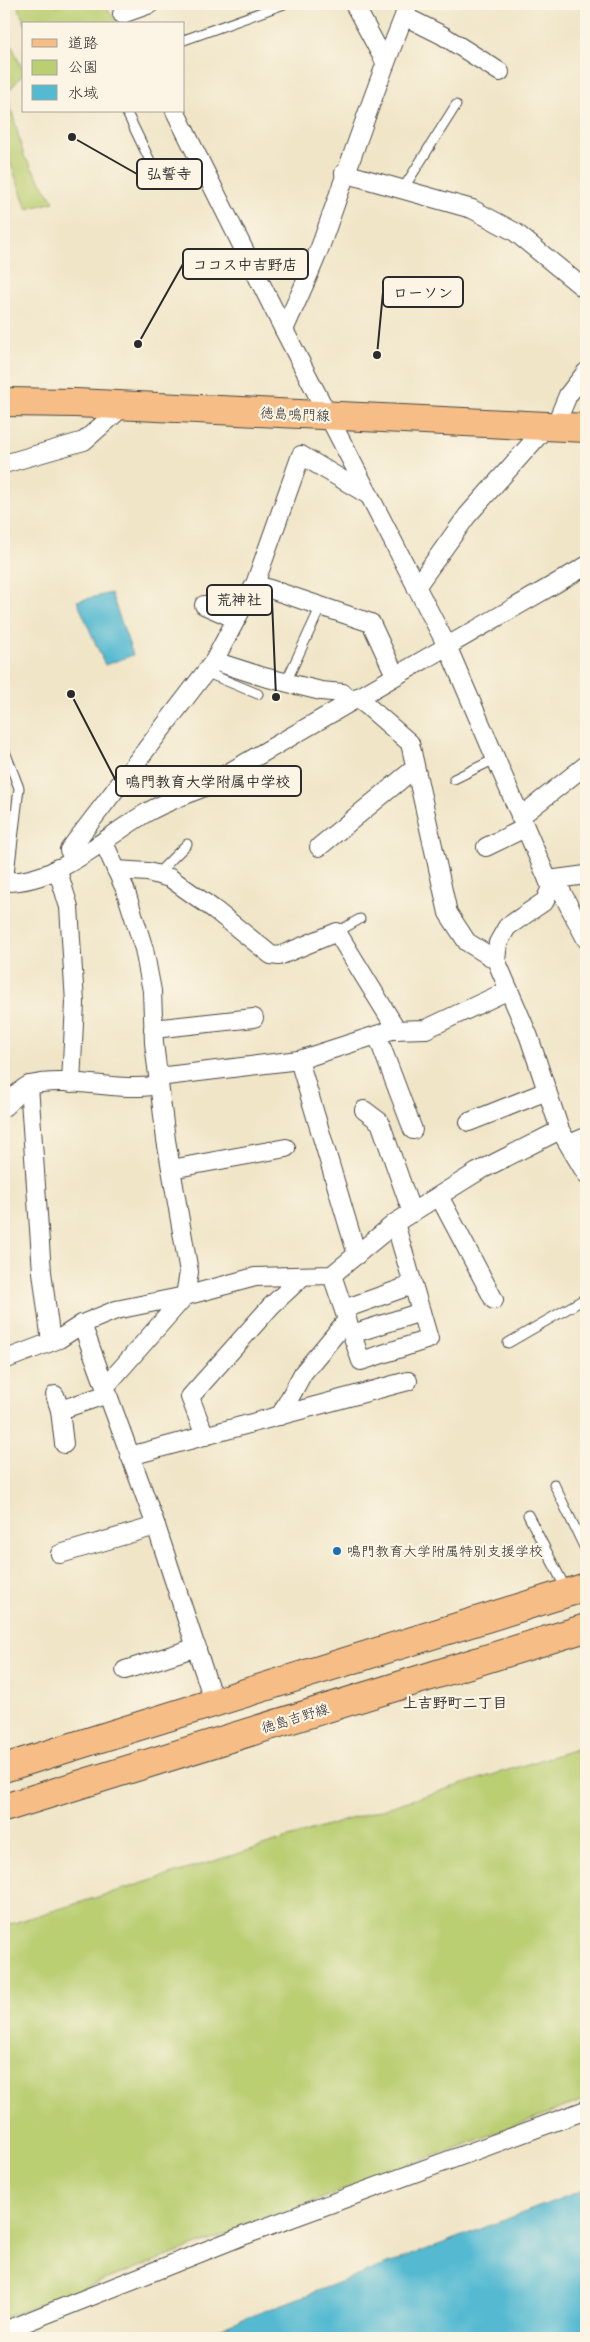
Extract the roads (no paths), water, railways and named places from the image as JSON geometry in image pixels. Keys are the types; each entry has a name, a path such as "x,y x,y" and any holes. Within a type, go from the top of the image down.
{"main road":[{"name":"徳島鳴門線","path":"4,402 125,405 586,428"},
{"path":"4,1768 577,1590"},
{"name":"徳島吉野線","path":"4,1808 586,1628"},
{"path":"4,1798 43,1796"}],"street":[{"path":"123,14 150,4"},
{"path":"354,4 385,62"},
{"path":"284,330 322,240 344,173 378,88 385,62 406,10 500,72"},
{"path":"175,112 284,330 448,648 522,823 586,939"},
{"path":"344,173 472,208 515,232 586,290"},
{"path":"416,587 467,516 551,426 568,395 586,372"},
{"path":"4,464 84,441 125,405"},
{"path":"74,860 69,850 210,667 255,584 301,454 370,497"},
{"path":"6,882 46,874 74,860 104,843 147,813 202,788 395,675 448,648 586,566"},
{"path":"255,584 371,623 395,675"},
{"path":"204,605 236,619"},
{"path":"210,667 321,691 343,693 354,699 410,742 448,913 467,942 496,960"},
{"path":"486,847 522,823 586,765"},
{"path":"319,847 415,768"},
{"path":"64,1444 57,1403 107,1390 184,1296 189,1272 158,1081 153,1029 152,991 144,949 125,889 104,843"},
{"path":"57,868 69,907 74,1003 71,1083"},
{"path":"116,870 170,878 208,904 271,955 279,956 336,932 396,1030"},
{"path":"552,880 586,875"},
{"path":"552,880 545,901 507,927 498,943 496,960 529,1037 564,1137 586,1174"},
{"path":"4,1107 29,1085 71,1083 144,1088 158,1081 299,1060 396,1030 426,1029 509,990"},
{"path":"153,1029 254,1018"},
{"path":"377,1035 413,1130"},
{"path":"299,1060 357,1255"},
{"path":"29,1085 42,1272 51,1342"},
{"path":"469,1122 547,1091"},
{"path":"364,1110 380,1122 412,1213"},
{"path":"4,1360 51,1342 82,1324 116,1310 184,1296 254,1277 332,1275 395,1223 477,1172 564,1137 586,1137"},
{"path":"171,1169 286,1148"},
{"path":"439,1196 494,1300"},
{"path":"332,1275 360,1361 429,1339 395,1223"},
{"path":"204,1436 190,1397 272,1306 303,1276"},
{"path":"280,1416 303,1373 348,1321 412,1285"},
{"path":"348,1321 421,1312"},
{"path":"82,1324 156,1526 214,1702"},
{"path":"130,1456 408,1381"},
{"path":"60,1554 156,1526"},
{"path":"125,1670 196,1647"},
{"path":"4,2331 245,2235 586,2110"}],"lane":[{"path":"185,40 284,4"},
{"path":"403,189 456,106"},
{"path":"126,112 153,167"},
{"path":"286,682 320,606"},
{"path":"210,667 258,694"},
{"path":"4,749 19,788 6,882"},
{"path":"454,779 495,759"},
{"path":"157,875 187,844"},
{"path":"336,932 360,919"},
{"path":"508,1343 586,1298"},
{"path":"554,1484 586,1551"},
{"path":"528,1516 577,1590"}],"water":[{"path":"111,593 133,655 105,665 77,601"},
{"path":"586,2189 586,2338 193,2338"}],"place":[{"name":"弘誓寺","path":"72,137"},
{"name":"ココス中吉野店","path":"138,344"},
{"name":"ローソン","path":"377,355"},
{"name":"鳴門教育大学附属中学校","path":"71,694"},
{"name":"荒神社","path":"276,697"},
{"name":"鳴門教育大学附属特別支援学校","path":"337,1551"}],"district":[{"name":"上吉野町二丁目","path":"455,1703"}]}
